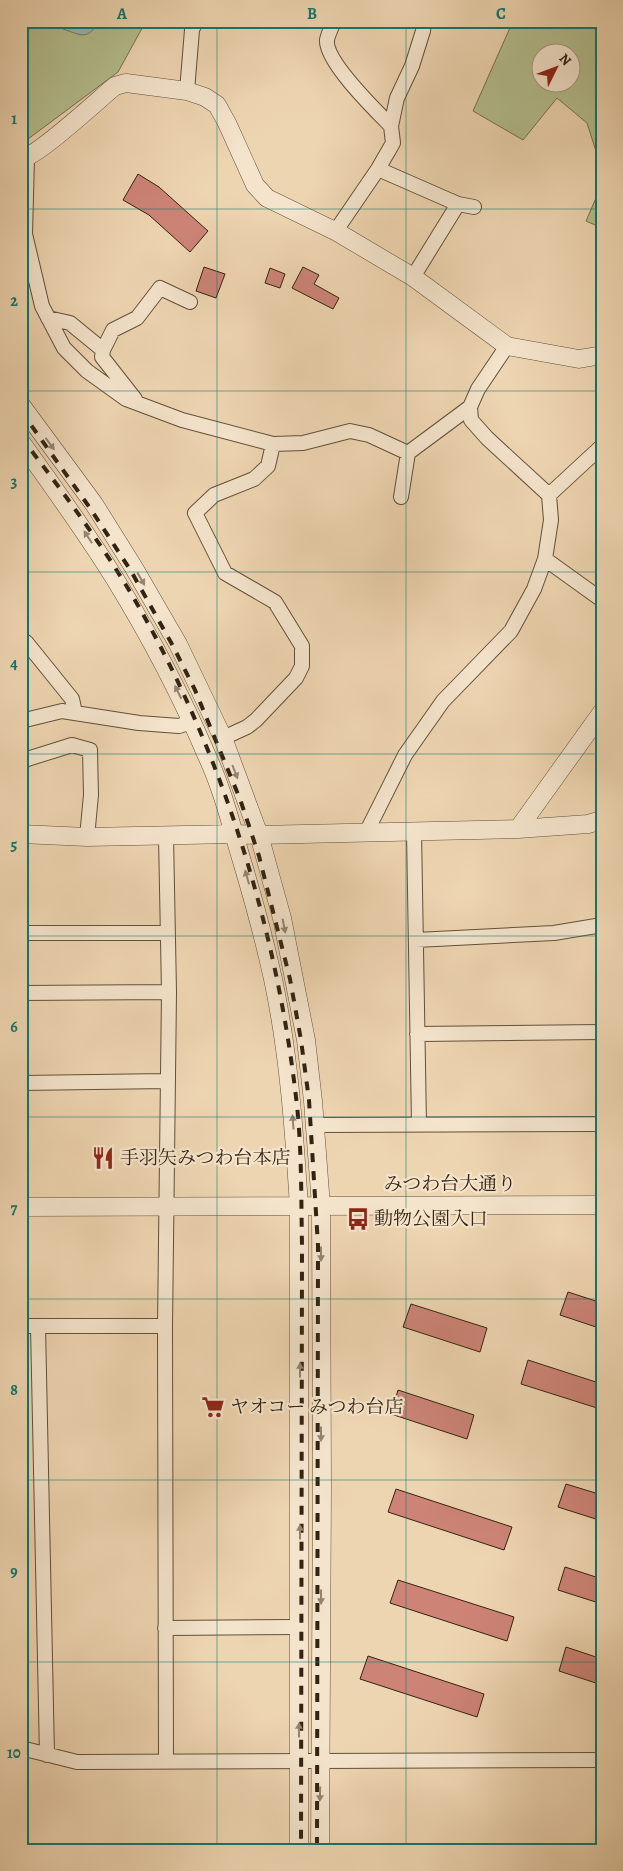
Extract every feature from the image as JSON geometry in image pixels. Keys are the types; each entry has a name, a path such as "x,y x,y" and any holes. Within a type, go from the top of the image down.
{"street":[{"path":"187,91 192,30 196,21"},
{"path":"334,21 327,40 329,48 348,82 391,126"},
{"path":"337,232 337,229 378,169 393,143 391,126 397,98 415,57 424,21"},
{"path":"408,453 368,436 350,431 303,443 273,444 182,420 138,404 126,399 87,370 64,348 42,306 25,234 24,158 115,86 126,83 187,91 205,97 217,104 255,185 268,198 337,232 413,277 507,346 579,360 602,355"},
{"path":"378,169 458,204 474,207"},
{"path":"413,277 458,204"},
{"path":"138,404 102,357 103,350 113,330 137,318 160,288 190,302"},
{"path":"48,318 70,324 103,350"},
{"path":"400,497 408,453 470,407 478,389 507,346"},
{"path":"21,405 94,504 178,644 223,738 259,835 282,918 306,1040 314,1101 314,1125 321,1206 320,1850"},
{"path":"366,833 406,755 443,701 511,631 534,589 545,559 551,520 549,495 487,438 472,420 470,407"},
{"path":"21,442 75,518 115,579 160,656 192,722 208,757 234,834 261,925 273,980 292,1100 299,1206 300,1627 298,1850"},
{"path":"223,738 247,727 256,720 296,678 302,666 302,646 275,602 225,572 195,513 214,495 254,479 268,466 273,444"},
{"path":"549,495 602,446"},
{"path":"545,559 602,600"},
{"path":"21,644 26,642 72,699 75,713"},
{"path":"21,721 62,711 139,723 179,726 192,722"},
{"path":"518,829 602,712"},
{"path":"21,762 72,746 90,750 91,795 87,837"},
{"path":"21,834 87,837 414,832 518,829 588,824 602,820"},
{"path":"414,832 419,1124"},
{"path":"166,836 169,992 165,1206 166,1761"},
{"path":"416,940 554,933 602,926"},
{"path":"21,933 168,933"},
{"path":"21,993 169,992"},
{"path":"417,1034 602,1032"},
{"path":"21,1082 167,1081"},
{"path":"314,1125 602,1124"},
{"name":"みつわ台大通り","path":"21,1207 602,1205"},
{"path":"21,1326 165,1326"},
{"path":"38,1326 47,1755"},
{"path":"166,1628 300,1627"},
{"path":"21,1748 77,1762 602,1760"}],"green space":[{"path":"21,21 146,21 118,72 24,142 21,142"},
{"path":"513,21 602,21 602,170 587,123 557,98 523,140 473,111"},
{"path":"602,184 602,228 586,221"}],"shaded area":[{"path":"59,21 100,21 88,34 80,35 63,29"}],"building":[{"path":"138,174 159,187 208,231 190,252 149,215 123,200"},
{"path":"204,267 225,274 216,298 196,291"},
{"path":"303,267 319,275 314,284 339,298 333,309 292,288"},
{"path":"270,268 285,274 280,288 265,283"},
{"path":"568,1292 602,1303 602,1329 560,1315"},
{"path":"411,1304 487,1328 480,1352 403,1327"},
{"path":"528,1360 602,1384 602,1394 597,1408 521,1384"},
{"path":"398,1390 474,1415 467,1439 391,1414"},
{"path":"566,1484 602,1495 602,1521 558,1507"},
{"path":"396,1489 512,1527 504,1550 388,1512"},
{"path":"565,1567 602,1579 602,1604 558,1590"},
{"path":"398,1580 514,1617 507,1641 390,1603"},
{"path":"566,1647 602,1659 602,1685 559,1671"},
{"path":"368,1656 484,1694 477,1717 360,1679"}],"railway":[{"path":"21,411 90,508 131,571 195,690 240,799 259,856 290,979 309,1100 318,1245 317,1850"},
{"path":"21,437 93,534 132,595 192,712 240,837 259,902 287,1032 296,1097 301,1171 301,1850"}],"place":[{"name":"手羽矢みつわ台本店","path":"103,1158"},
{"name":"動物公園入口","path":"358,1219"},
{"name":"ヤオコー みつわ台店","path":"213,1407"}]}
